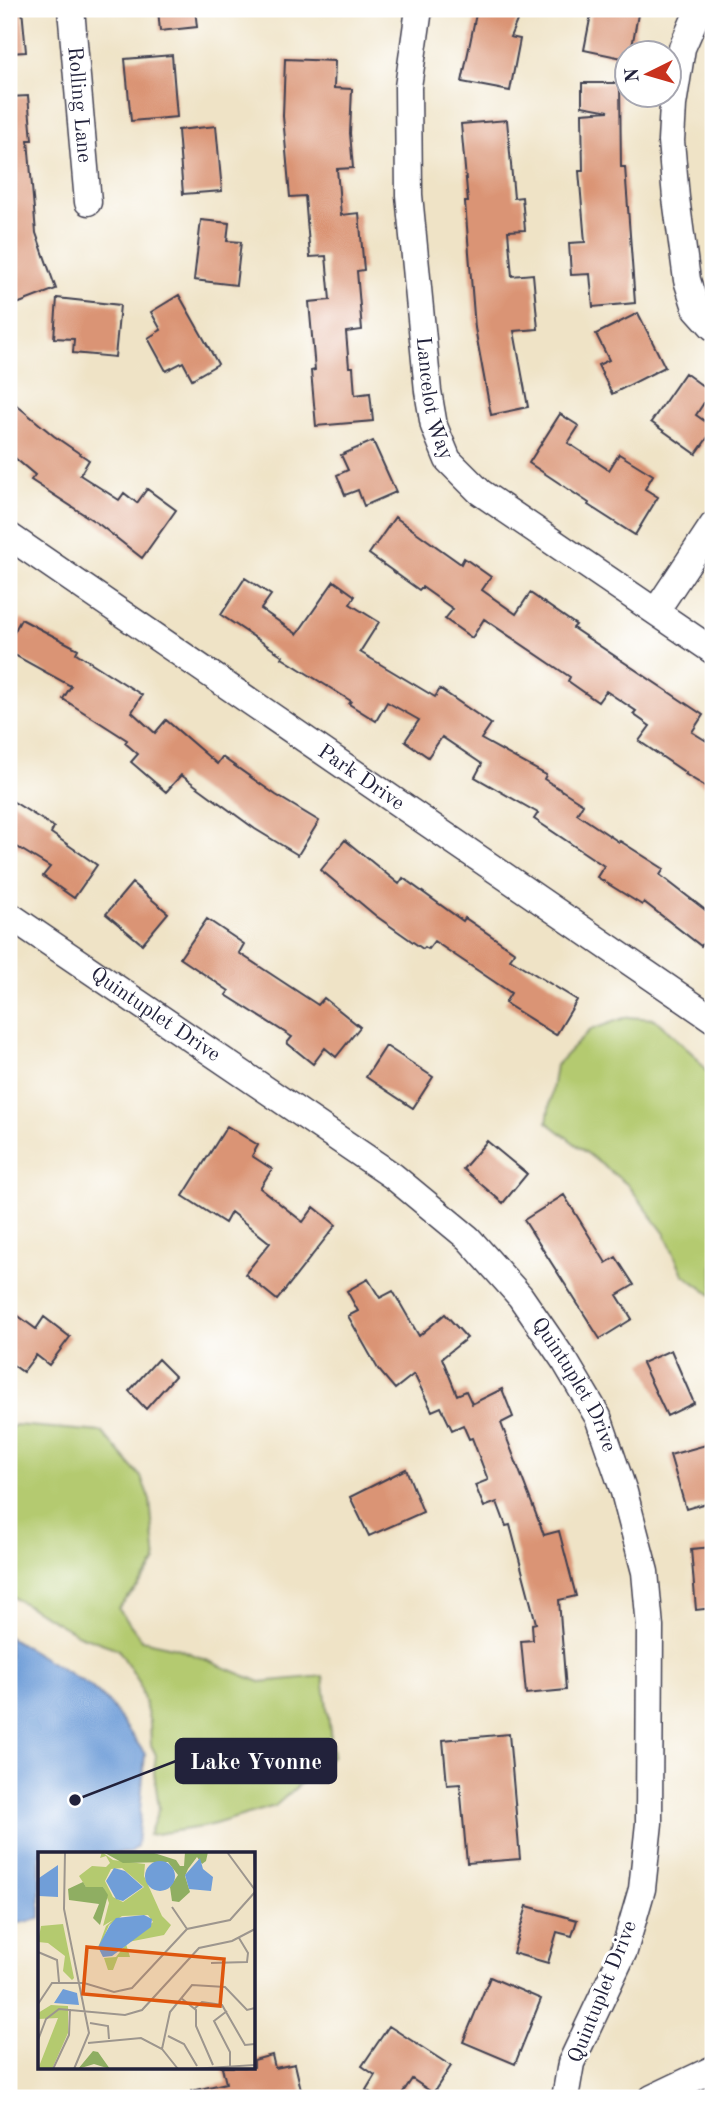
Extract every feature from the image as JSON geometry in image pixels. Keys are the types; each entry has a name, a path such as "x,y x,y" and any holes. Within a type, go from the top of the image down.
{"street":[{"name":"Rolling Lane","path":"71,9 88,202"},
{"name":"Lancelot Way","path":"419,9 408,87 409,195 428,391 434,426 448,460 480,492 713,651"},
{"path":"699,9 682,48 673,105 671,141 687,280 696,308 713,327"},
{"path":"656,611 713,525"},
{"name":"Park Drive","path":"9,536 713,1019"},
{"name":"Quintuplet Drive","path":"9,915 393,1176 468,1238 520,1296 566,1363 598,1417 625,1492 645,1572 650,1627 649,1823 642,1889 624,1951 571,2063 565,2098"},
{"path":"652,2098 713,2069"}],"green space":[{"path":"627,1017 655,1019 696,1057 713,1081 713,1296 683,1274 665,1234 628,1185 547,1122 556,1065 590,1030"},
{"path":"15,1425 102,1432 141,1477 150,1500 156,1562 118,1608 142,1640 177,1648 260,1682 323,1676 333,1755 275,1806 208,1826 149,1835 159,1808 154,1772 156,1755 151,1745 150,1723 139,1682 118,1649 79,1635 9,1595 9,1430"}],"water":[{"path":"9,1637 90,1686 110,1704 145,1754 137,1846 130,1852 38,1852 38,1919 9,1925"}],"building":[{"path":"9,9 22,9 26,52 9,53"},
{"path":"158,9 195,9 197,27 160,31"},
{"path":"477,9 522,9 510,37 520,39 510,91 462,82"},
{"path":"592,9 639,9 634,38 614,38 614,56 584,50"},
{"path":"172,55 177,117 131,121 125,59"},
{"path":"285,59 335,61 334,88 352,89 350,133 353,168 337,169 341,215 359,213 364,270 357,271 362,330 346,332 355,395 370,393 373,421 316,426 311,371 315,370 309,302 330,300 326,256 310,257 305,196 290,197 283,116"},
{"path":"582,83 614,83 614,108 620,108 621,167 625,167 635,303 593,307 590,274 571,275 569,243 585,242 579,171 583,171 582,113 609,111 582,106"},
{"path":"28,96 32,140 28,140 36,233 56,289 9,307 9,97"},
{"path":"507,120 514,198 522,197 525,230 508,231 512,276 533,274 538,329 514,331 528,407 491,415 475,328 461,124"},
{"path":"216,126 222,191 183,194 178,130"},
{"path":"201,220 229,223 227,241 241,242 236,285 194,280"},
{"path":"179,295 218,364 192,379 183,362 166,371 148,338 161,330 151,312"},
{"path":"57,298 120,305 115,357 73,353 74,339 54,338"},
{"path":"638,313 665,367 612,394 598,365 609,360 596,334"},
{"path":"685,373 711,392 696,415 713,427 713,430 696,454 651,422"},
{"path":"9,399 54,436 89,460 80,475 119,500 124,493 137,503 147,489 176,510 142,558 100,525 31,480 35,475 9,453"},
{"path":"560,414 579,426 568,443 609,470 619,454 653,475 645,489 658,497 635,535 529,463"},
{"path":"373,441 396,492 364,506 358,490 345,495 337,475 348,470 341,455"},
{"path":"395,517 461,564 464,558 491,577 482,590 516,614 530,593 576,625 573,628 703,715 692,732 713,745 713,791 639,741 650,726 633,714 636,711 606,691 598,702 568,681 570,677 484,619 472,638 445,619 453,609 422,587 419,590 369,554"},
{"path":"245,578 271,595 261,609 297,634 334,581 355,596 350,604 379,622 360,652 435,697 440,689 491,724 481,739 546,775 544,779 583,804 577,814 664,869 660,875 713,916 713,930 701,946 644,902 642,905 597,877 604,866 534,819 538,813 475,777 482,764 442,737 428,757 405,741 419,720 387,702 376,721 349,704 351,701 282,658 283,656 221,615"},
{"path":"21,619 78,649 76,653 142,695 132,712 155,733 166,720 217,764 222,757 319,821 298,855 255,829 181,775 166,792 131,762 138,754 125,743 127,740 63,699 71,686 9,652 9,642"},
{"path":"9,799 54,827 51,833 97,865 74,898 43,876 50,867 9,842"},
{"path":"345,840 399,884 403,878 463,921 465,918 515,952 510,959 577,1000 556,1035 505,1003 511,993 434,941 428,949 423,949 376,916 321,870"},
{"path":"132,883 168,913 142,944 106,914"},
{"path":"207,919 244,944 239,953 318,1005 324,998 360,1027 336,1057 325,1048 313,1064 287,1043 292,1037 226,995 229,991 180,958"},
{"path":"386,1046 433,1077 413,1108 366,1077"},
{"path":"227,1126 258,1145 252,1156 272,1169 260,1188 303,1222 314,1207 336,1225 277,1300 245,1274 270,1243 231,1212 225,1223 183,1196"},
{"path":"487,1141 527,1174 503,1203 463,1169"},
{"path":"564,1195 606,1263 616,1257 634,1285 617,1295 632,1319 600,1339 524,1220"},
{"path":"368,1279 380,1298 393,1291 419,1336 445,1314 467,1338 442,1358 457,1395 466,1391 472,1404 502,1389 513,1417 501,1423 544,1535 559,1531 576,1596 559,1600 566,1690 526,1694 521,1641 533,1640 532,1624 536,1623 510,1525 506,1526 497,1502 484,1507 475,1485 488,1480 472,1438 469,1439 463,1425 452,1430 441,1407 432,1411 414,1374 395,1389 378,1369 348,1316 358,1311 347,1291"},
{"path":"9,1309 36,1329 44,1317 70,1337 49,1365 36,1355 23,1372 9,1362"},
{"path":"671,1350 694,1403 667,1416 642,1363"},
{"path":"158,1359 175,1376 146,1409 129,1391"},
{"path":"713,1443 713,1501 686,1509 670,1455"},
{"path":"406,1469 423,1512 369,1536 350,1497"},
{"path":"713,1547 713,1608 696,1610 691,1549"},
{"path":"509,1734 520,1859 467,1863 460,1784 447,1785 443,1740"},
{"path":"527,1906 577,1920 572,1936 557,1932 548,1963 513,1953"},
{"path":"490,1977 541,1999 515,2064 463,2042"},
{"path":"389,2026 451,2066 433,2093 412,2079 399,2098 379,2098 366,2090 375,2075 362,2066"},
{"path":"272,2055 275,2068 295,2064 303,2098 191,2098 191,2091 226,2083 222,2068 256,2068 256,2059"}],"place":[{"name":"Lake Yvonne","path":"75,1800"}]}
